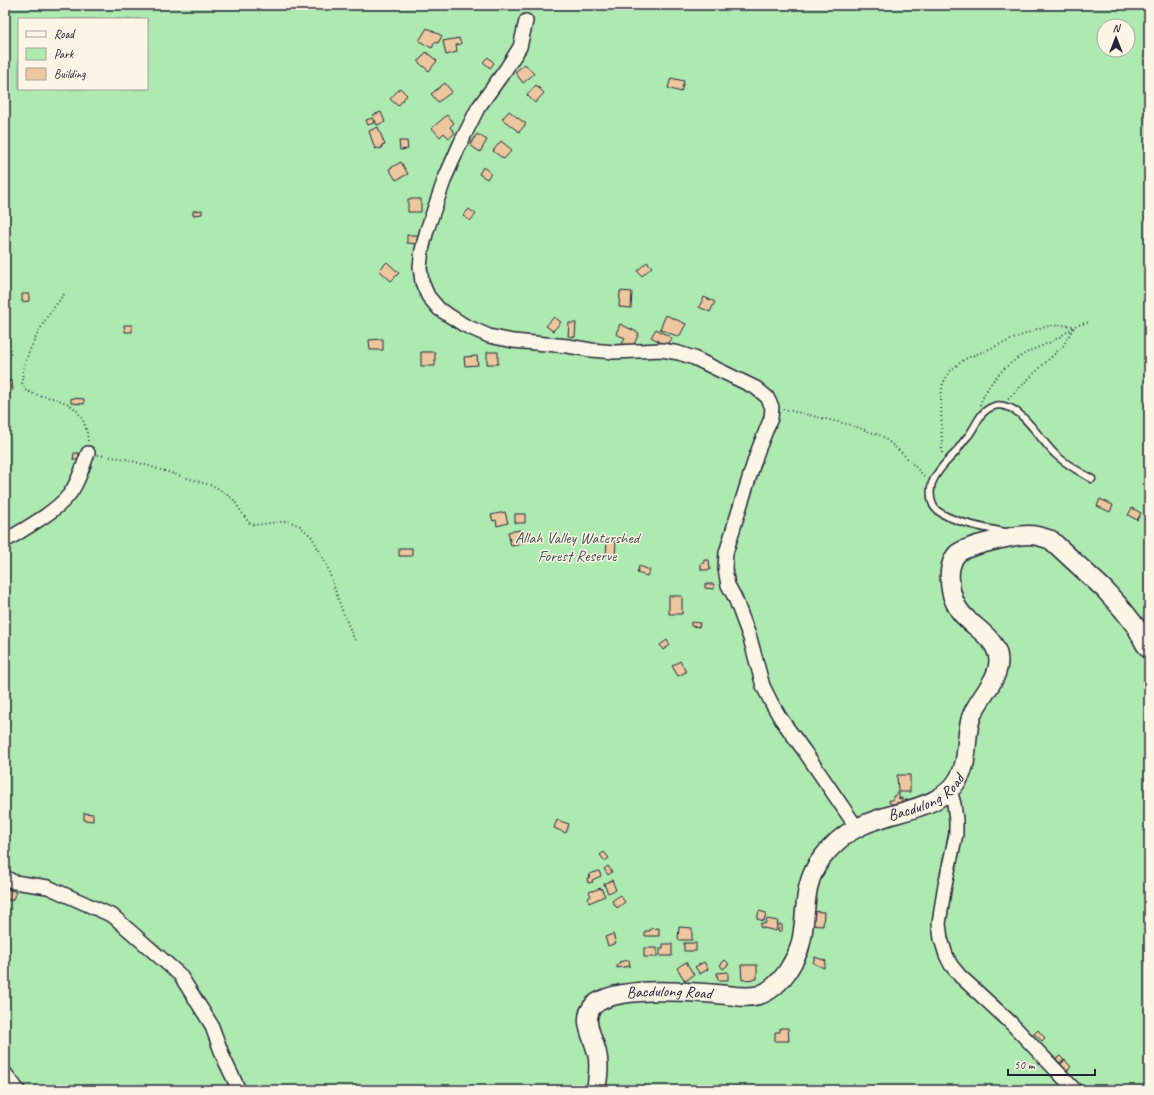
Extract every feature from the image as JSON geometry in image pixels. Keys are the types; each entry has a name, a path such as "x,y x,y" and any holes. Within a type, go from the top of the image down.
{"street":[{"path":"526,21 520,47 506,70 478,108 445,178 427,230 422,250 420,267 422,282 428,296 439,309 464,325 489,336 513,341 568,346 591,350 614,352 662,350 679,353 694,358 756,388 767,397 772,407 771,418 757,453 735,523 726,553 724,569 728,585 736,598 750,638 763,686 771,702 781,719 856,828"},
{"path":"5,541 57,507 69,495 79,476 88,453"},
{"name":"Bacdulong Road","path":"596,1090 599,1066 597,1052 588,1026 588,1016 592,1007 602,999 617,995 644,992 691,993 743,997 757,995 768,991 782,980 794,960 800,945 804,926 805,899 809,880 815,867 830,848 856,828 888,815 933,801 950,790 960,777 965,760 971,718 977,705 995,676 999,665 998,655 993,643 964,617 952,596 950,581 951,564 955,555 962,550 977,545 1027,535 1041,536 1050,540 1104,589 1128,616 1149,649"},
{"path":"950,790 954,804 956,834 944,890 939,924 941,939 946,955 951,965 960,976 1010,1022 1075,1090"},
{"path":"5,877 14,882 48,887 113,916 180,975 211,1024 224,1059 239,1090"},
{"path":"5,1073 18,1090"}],"lane":[{"path":"1027,535 993,529 950,518 938,511 933,505 931,496 932,484 942,467 956,452 983,414 992,407 1009,407 1022,416 1057,456 1075,470 1092,479"}],"path":[{"path":"64,294 47,317 36,337 23,370 22,383 24,390 32,394 65,402 77,411 85,424 88,439 88,453 126,459 216,487 233,499 248,522 254,525 288,521 300,526 312,537 328,566 342,610 356,643"},
{"path":"942,467 941,396 943,383 951,370 965,359 1042,327 1060,325 1074,326 1090,322"},
{"path":"1001,406 1063,346 1074,326"},
{"path":"973,429 980,402 1000,372 1029,351 1055,340 1074,326"},
{"path":"772,407 851,425 882,436 902,453 932,484"}],"green space":[{"name":"Allah Valley Watershed Forest Reserve","path":"5,5 1149,5 1149,1090 5,1090"}],"building":[{"path":"427,28 442,36 438,43 435,42 432,48 419,41"},
{"path":"459,38 461,44 456,45 457,52 446,55 443,41"},
{"path":"426,52 437,61 429,71 418,62"},
{"path":"488,57 494,63 490,68 483,62"},
{"path":"525,64 534,74 523,83 515,72"},
{"path":"671,78 684,81 681,92 668,88"},
{"path":"445,83 452,92 438,102 431,94"},
{"path":"536,85 544,93 535,103 527,95"},
{"path":"400,88 407,95 398,106 390,99"},
{"path":"509,111 526,124 519,132 502,119"},
{"path":"381,112 385,122 377,125 373,115"},
{"path":"447,115 454,123 450,127 455,133 449,138 444,133 440,137 432,128"},
{"path":"372,118 374,123 368,125 366,120"},
{"path":"378,127 385,145 381,146 382,148 375,149 369,131"},
{"path":"477,134 487,140 480,152 470,145"},
{"path":"399,141 407,141 408,149 400,150"},
{"path":"501,141 512,150 504,159 493,151"},
{"path":"401,162 408,174 396,180 389,169"},
{"path":"483,167 491,173 487,179 479,174"},
{"path":"408,199 421,199 421,212 408,212"},
{"path":"469,209 476,214 470,221 463,216"},
{"path":"202,210 202,214 193,215 193,211"},
{"path":"407,235 420,235 419,244 407,243"},
{"path":"387,262 399,273 391,281 379,270"},
{"path":"647,262 652,267 642,276 637,271"},
{"path":"620,291 632,292 631,308 619,307"},
{"path":"22,294 29,294 29,301 22,302"},
{"path":"704,297 715,302 710,312 699,307"},
{"path":"666,315 686,324 679,337 660,329"},
{"path":"554,317 561,322 553,331 546,326"},
{"path":"569,323 576,323 575,337 568,336"},
{"path":"620,324 639,333 632,349 622,344 625,338 616,334"},
{"path":"124,325 132,325 132,332 125,332"},
{"path":"656,329 672,338 667,346 651,337"},
{"path":"383,339 383,350 370,350 369,340"},
{"path":"421,352 435,352 435,366 421,366"},
{"path":"487,352 498,352 498,364 487,364"},
{"path":"477,356 478,365 465,366 464,357"},
{"path":"12,381 13,390 10,390 10,394 5,395 5,382"},
{"path":"71,398 84,399 84,404 71,403"},
{"path":"74,453 79,453 79,460 73,460"},
{"path":"1100,499 1113,505 1110,512 1097,506"},
{"path":"1132,508 1141,513 1137,520 1128,515"},
{"path":"505,512 508,523 497,526 496,520 493,521 491,515"},
{"path":"515,514 525,514 525,523 515,523"},
{"path":"520,530 523,544 511,546 508,532"},
{"path":"607,541 616,542 615,557 606,556"},
{"path":"399,548 412,548 412,556 399,556"},
{"path":"704,560 709,560 710,570 701,570 701,563 704,563"},
{"path":"639,566 650,570 647,576 637,573"},
{"path":"705,584 714,584 714,589 705,588"},
{"path":"669,596 682,596 682,614 669,614"},
{"path":"691,622 700,623 699,627 691,626"},
{"path":"667,640 670,645 663,650 660,645"},
{"path":"680,661 686,672 678,676 672,666"},
{"path":"897,775 910,775 910,792 898,792"},
{"path":"896,793 899,793 899,799 902,798 902,804 890,804 889,800 893,800 893,796 896,796"},
{"path":"84,813 93,814 93,821 84,820"},
{"path":"557,820 569,824 566,833 554,828"},
{"path":"604,852 609,858 605,861 600,855"},
{"path":"608,866 612,872 608,875 604,869"},
{"path":"599,871 601,876 592,880 593,882 588,883 587,878 590,877 589,874"},
{"path":"612,880 616,890 608,893 604,884"},
{"path":"5,888 16,892 12,901 5,898"},
{"path":"601,888 605,896 589,903 588,898 591,896 589,892"},
{"path":"620,895 625,902 617,908 612,901"},
{"path":"759,911 766,913 764,921 757,919"},
{"path":"808,911 824,912 823,926 807,925"},
{"path":"767,919 778,921 776,931 760,927 761,923 765,924"},
{"path":"779,924 782,925 782,931 778,931"},
{"path":"679,927 692,928 692,940 678,940"},
{"path":"659,928 659,936 645,936 645,931"},
{"path":"613,934 616,943 608,946 605,937"},
{"path":"684,943 696,943 696,951 684,951"},
{"path":"663,944 672,944 672,956 660,956 660,948 663,948"},
{"path":"644,948 657,948 657,957 644,957"},
{"path":"815,957 826,961 824,968 813,963"},
{"path":"629,960 630,966 617,968 619,962"},
{"path":"725,960 729,964 723,969 720,965"},
{"path":"686,962 694,975 685,981 677,968"},
{"path":"704,962 708,969 700,974 695,967"},
{"path":"741,965 757,965 757,979 742,980"},
{"path":"728,972 728,980 718,980 717,973"},
{"path":"780,1028 788,1028 789,1041 775,1041 775,1032 780,1032"},
{"path":"1038,1030 1045,1038 1042,1041 1034,1034"},
{"path":"1060,1056 1064,1060 1060,1063 1056,1059"},
{"path":"1065,1060 1071,1067 1066,1072 1060,1065"}]}
